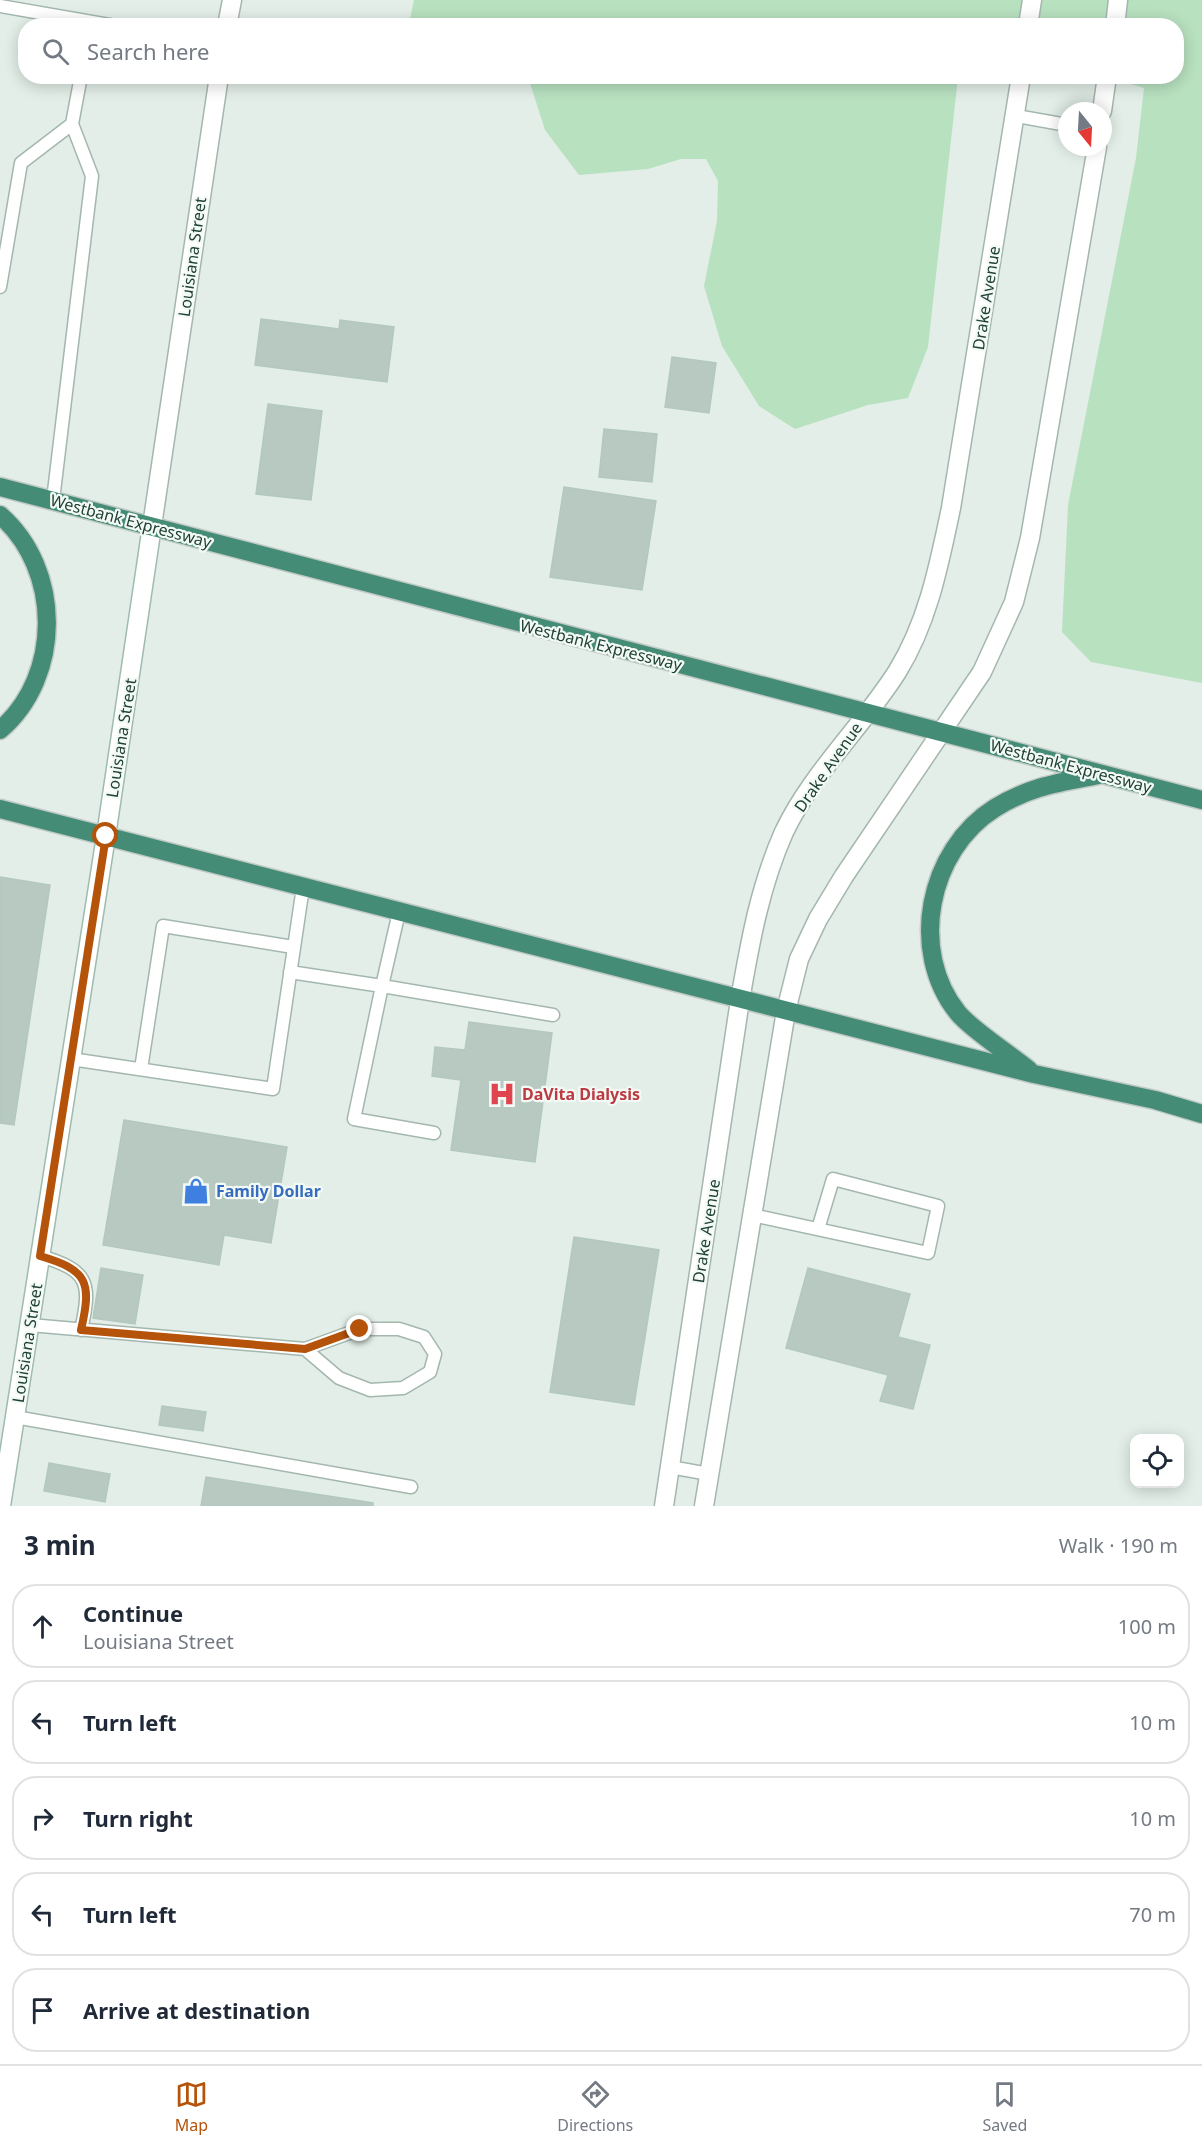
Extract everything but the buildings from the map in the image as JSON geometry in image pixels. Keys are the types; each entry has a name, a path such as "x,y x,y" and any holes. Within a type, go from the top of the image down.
{"highway":[{"name":"Westbank Expressway","path":"0,487 599,645 867,712 1202,800"},
{"path":"0,515 14,528 33,561 45,595 48,628 45,657 32,690 11,721 0,730"},
{"path":"1034,1074 958,1014 938,979 931,949 929,912 941,873 960,840 993,809 1036,787 1106,774"},
{"path":"0,809 1034,1074 1155,1100 1202,1114"}],"street":[{"path":"229,18 232,0"},
{"path":"1029,18 1032,0"},
{"path":"1115,18 1118,0"},
{"name":"Louisiana Street","path":"1,1506 72,1059 218,84"},
{"name":"Drake Avenue","path":"664,1506 751,934 764,882 785,831 810,788 896,672 921,627 937,573 951,508 1020,84"},
{"path":"1103,102 1106,84"},
{"path":"704,1506 786,1011 799,959 818,919 844,876 982,672 1014,602 1030,538 1095,156"}],"lane":[{"path":"0,6 64,18"},
{"path":"52,500 92,176 72,124 80,84"},
{"path":"1016,116 1058,123"},
{"path":"0,287 21,163 72,124"},
{"path":"72,1059 273,1089 303,887"},
{"path":"399,912 354,1119 434,1133"},
{"path":"141,1069 162,926 293,947"},
{"path":"290,972 553,1015"},
{"path":"752,1215 928,1253 938,1206 832,1179 818,1229"},
{"path":"40,1256 71,1265 82,1279 88,1299 81,1330"},
{"path":"30,1325 305,1349 360,1329 399,1329 424,1337 435,1354 430,1372 403,1388 370,1390 339,1378 305,1349"},
{"path":"15,1417 411,1487"},
{"path":"670,1467 709,1474"}],"green space":[{"path":"414,0 1202,0 1202,683 1091,662 1062,632 1068,505 1136,158 1144,88 1131,84 1184,84 1184,18 410,18"},
{"path":"530,84 957,84 928,347 908,398 868,405 795,429 759,406 722,346 704,286 717,221 718,181 706,159 681,159 648,169 579,175 545,130"}],"place":[{"name":"DaVita Dialysis","path":"502,1094"},
{"name":"Family Dollar","path":"196,1191"}],"route":[{"path":"106,836 40,1256 71,1265 82,1279 88,1299 81,1330 305,1349 360,1329"}]}
